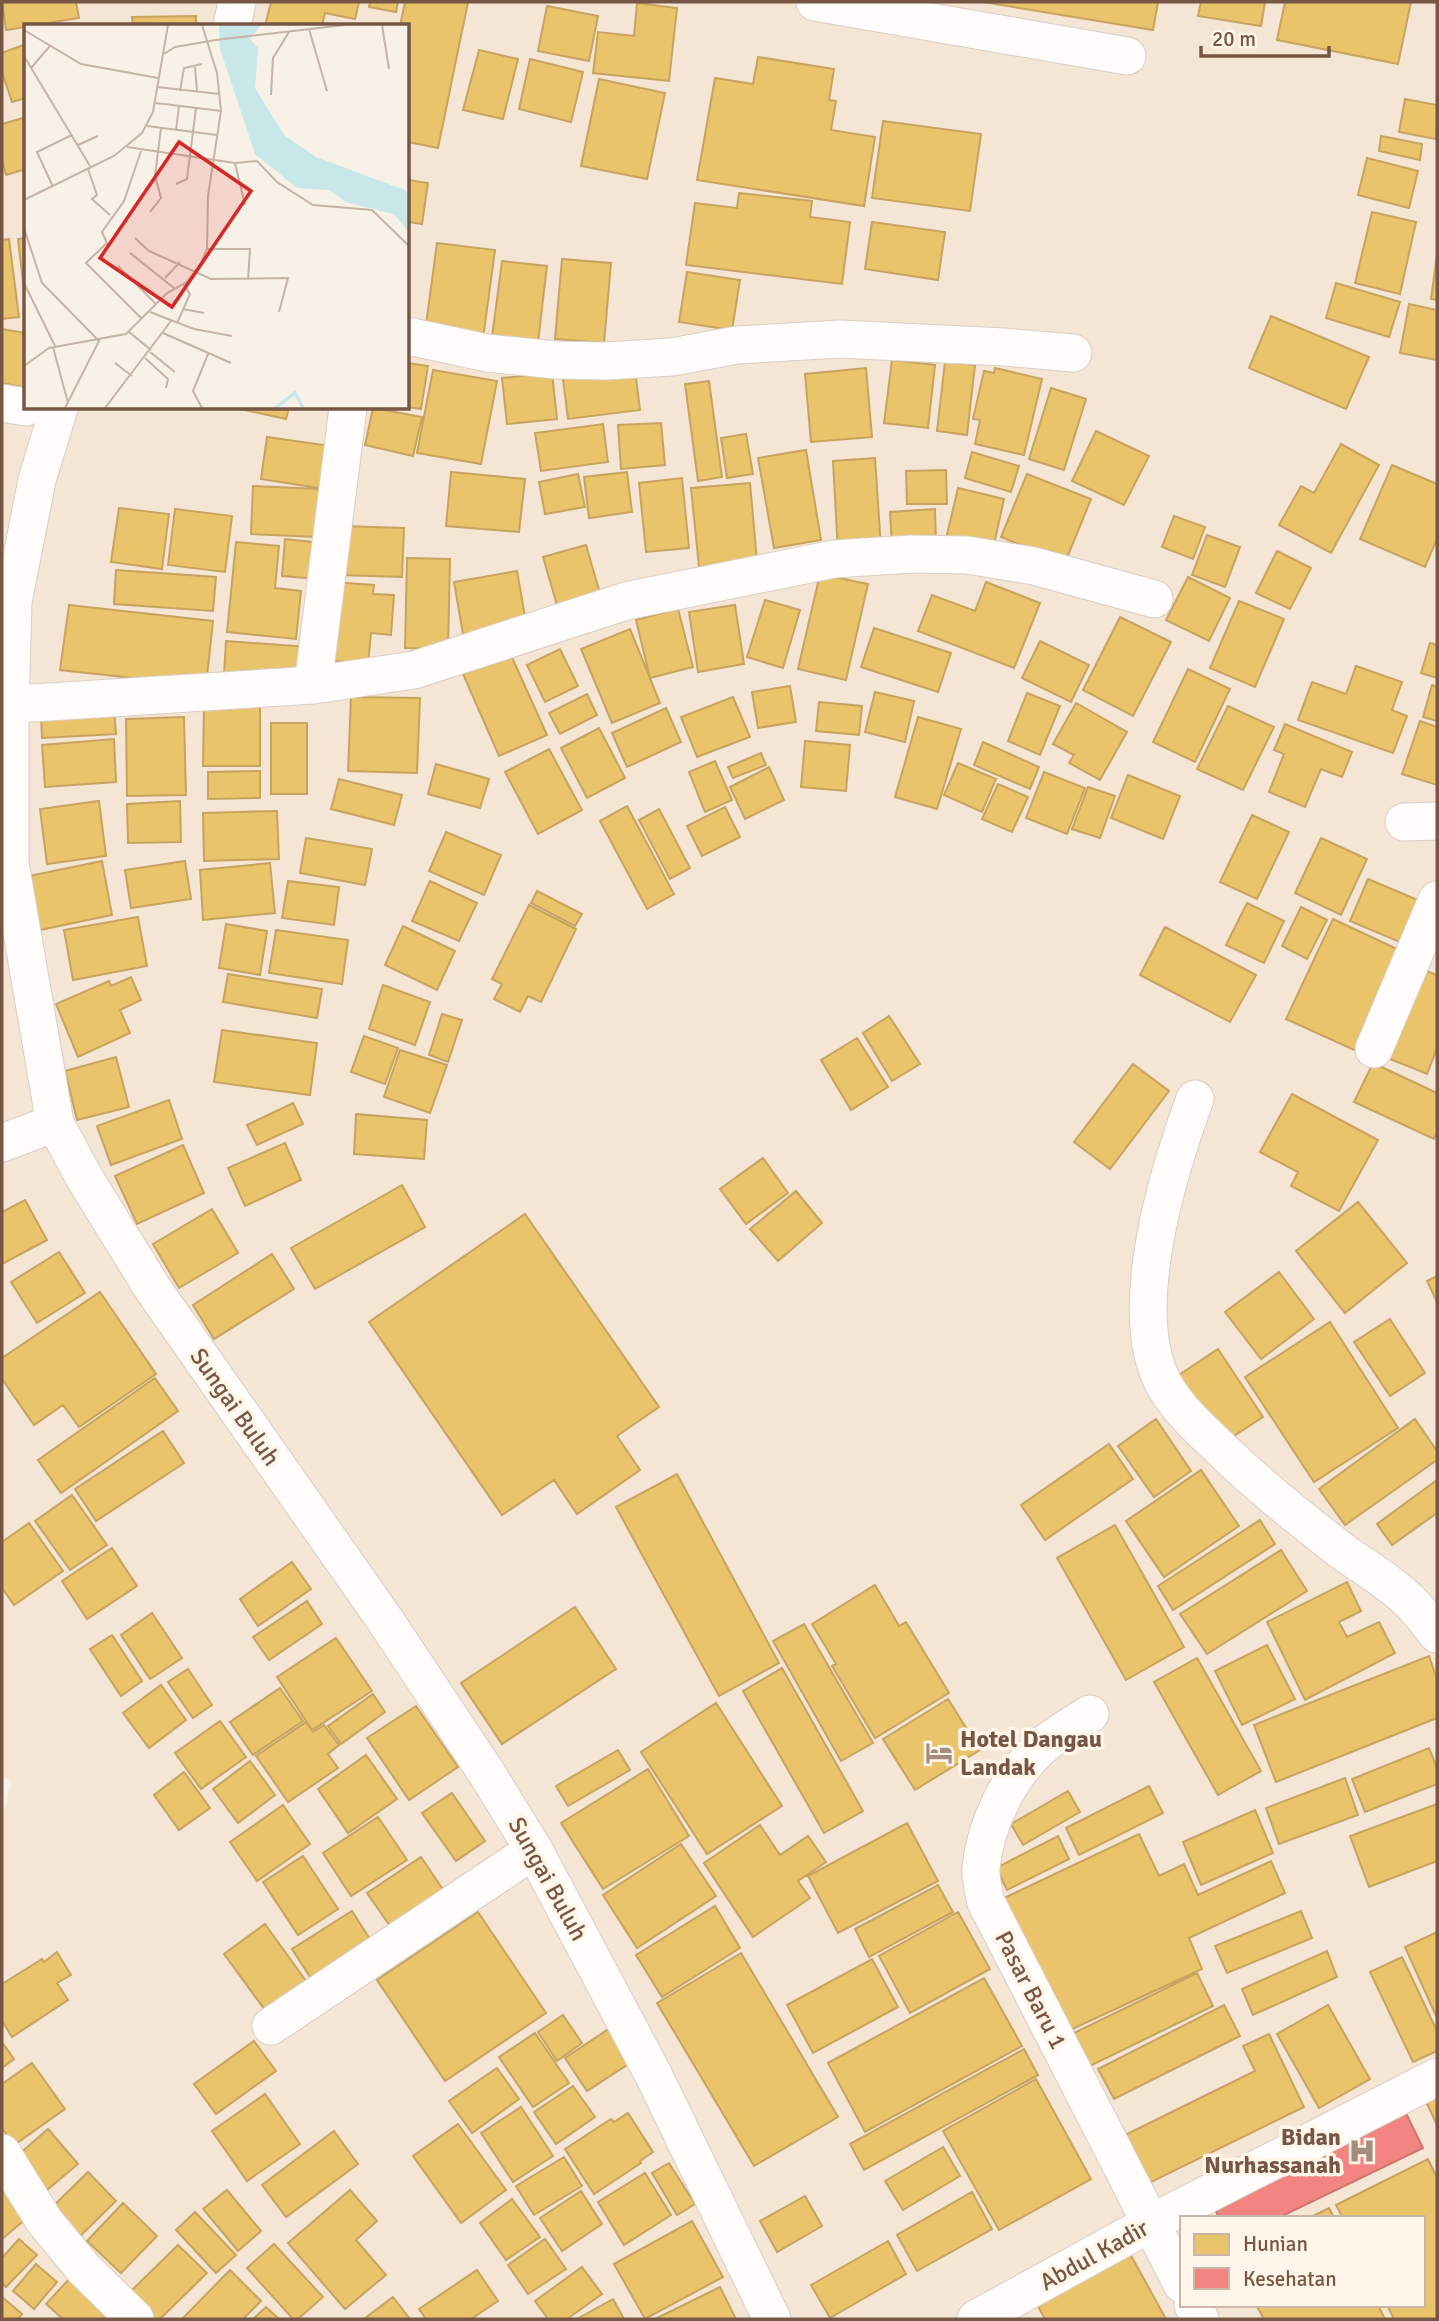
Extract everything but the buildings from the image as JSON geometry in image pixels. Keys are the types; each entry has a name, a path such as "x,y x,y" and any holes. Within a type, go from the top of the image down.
{"street":[{"path":"232,24 237,2"},
{"path":"815,2 1127,56"},
{"path":"410,336 488,353 556,360 606,361 672,357 737,345 840,340 1004,347 1073,353"},
{"path":"2,403 24,406"},
{"name":"Sungai Buluh","path":"43,410 37,480 13,602 6,705 10,863 55,1123 85,1179 153,1289 385,1620 486,1772 534,1850 653,2074 772,2319"},
{"path":"313,685 348,410"},
{"path":"6,705 313,685 414,670 626,601 834,559 911,554 967,555 1034,566 1154,599"},
{"path":"1374,1049 1437,900"},
{"path":"1195,1099 1176,1149 1160,1210 1153,1266 1149,1306 1152,1356 1165,1386 1179,1408 1240,1467 1334,1546 1406,1598 1437,1634"},
{"path":"2,1143 55,1123"},
{"name":"Pasar Baru 1","path":"1090,1714 1041,1747 1018,1771 992,1821 981,1870 985,1900 1180,2280"},
{"path":"271,2026 534,1850"},
{"name":"Abdul Kadir","path":"976,2319 1150,2223 1437,2077"},
{"path":"2,2153 45,2222 84,2269 135,2319"}],"shaded area":[{"path":"2,2 1437,2 1437,2319 2,2319 2,1817 12,1782 2,1775"}],"place":[{"name":"Hotel Dangau Landak","path":"939,1753"},
{"name":"Bidan Nurhassanah","path":"1362,2151"}]}
